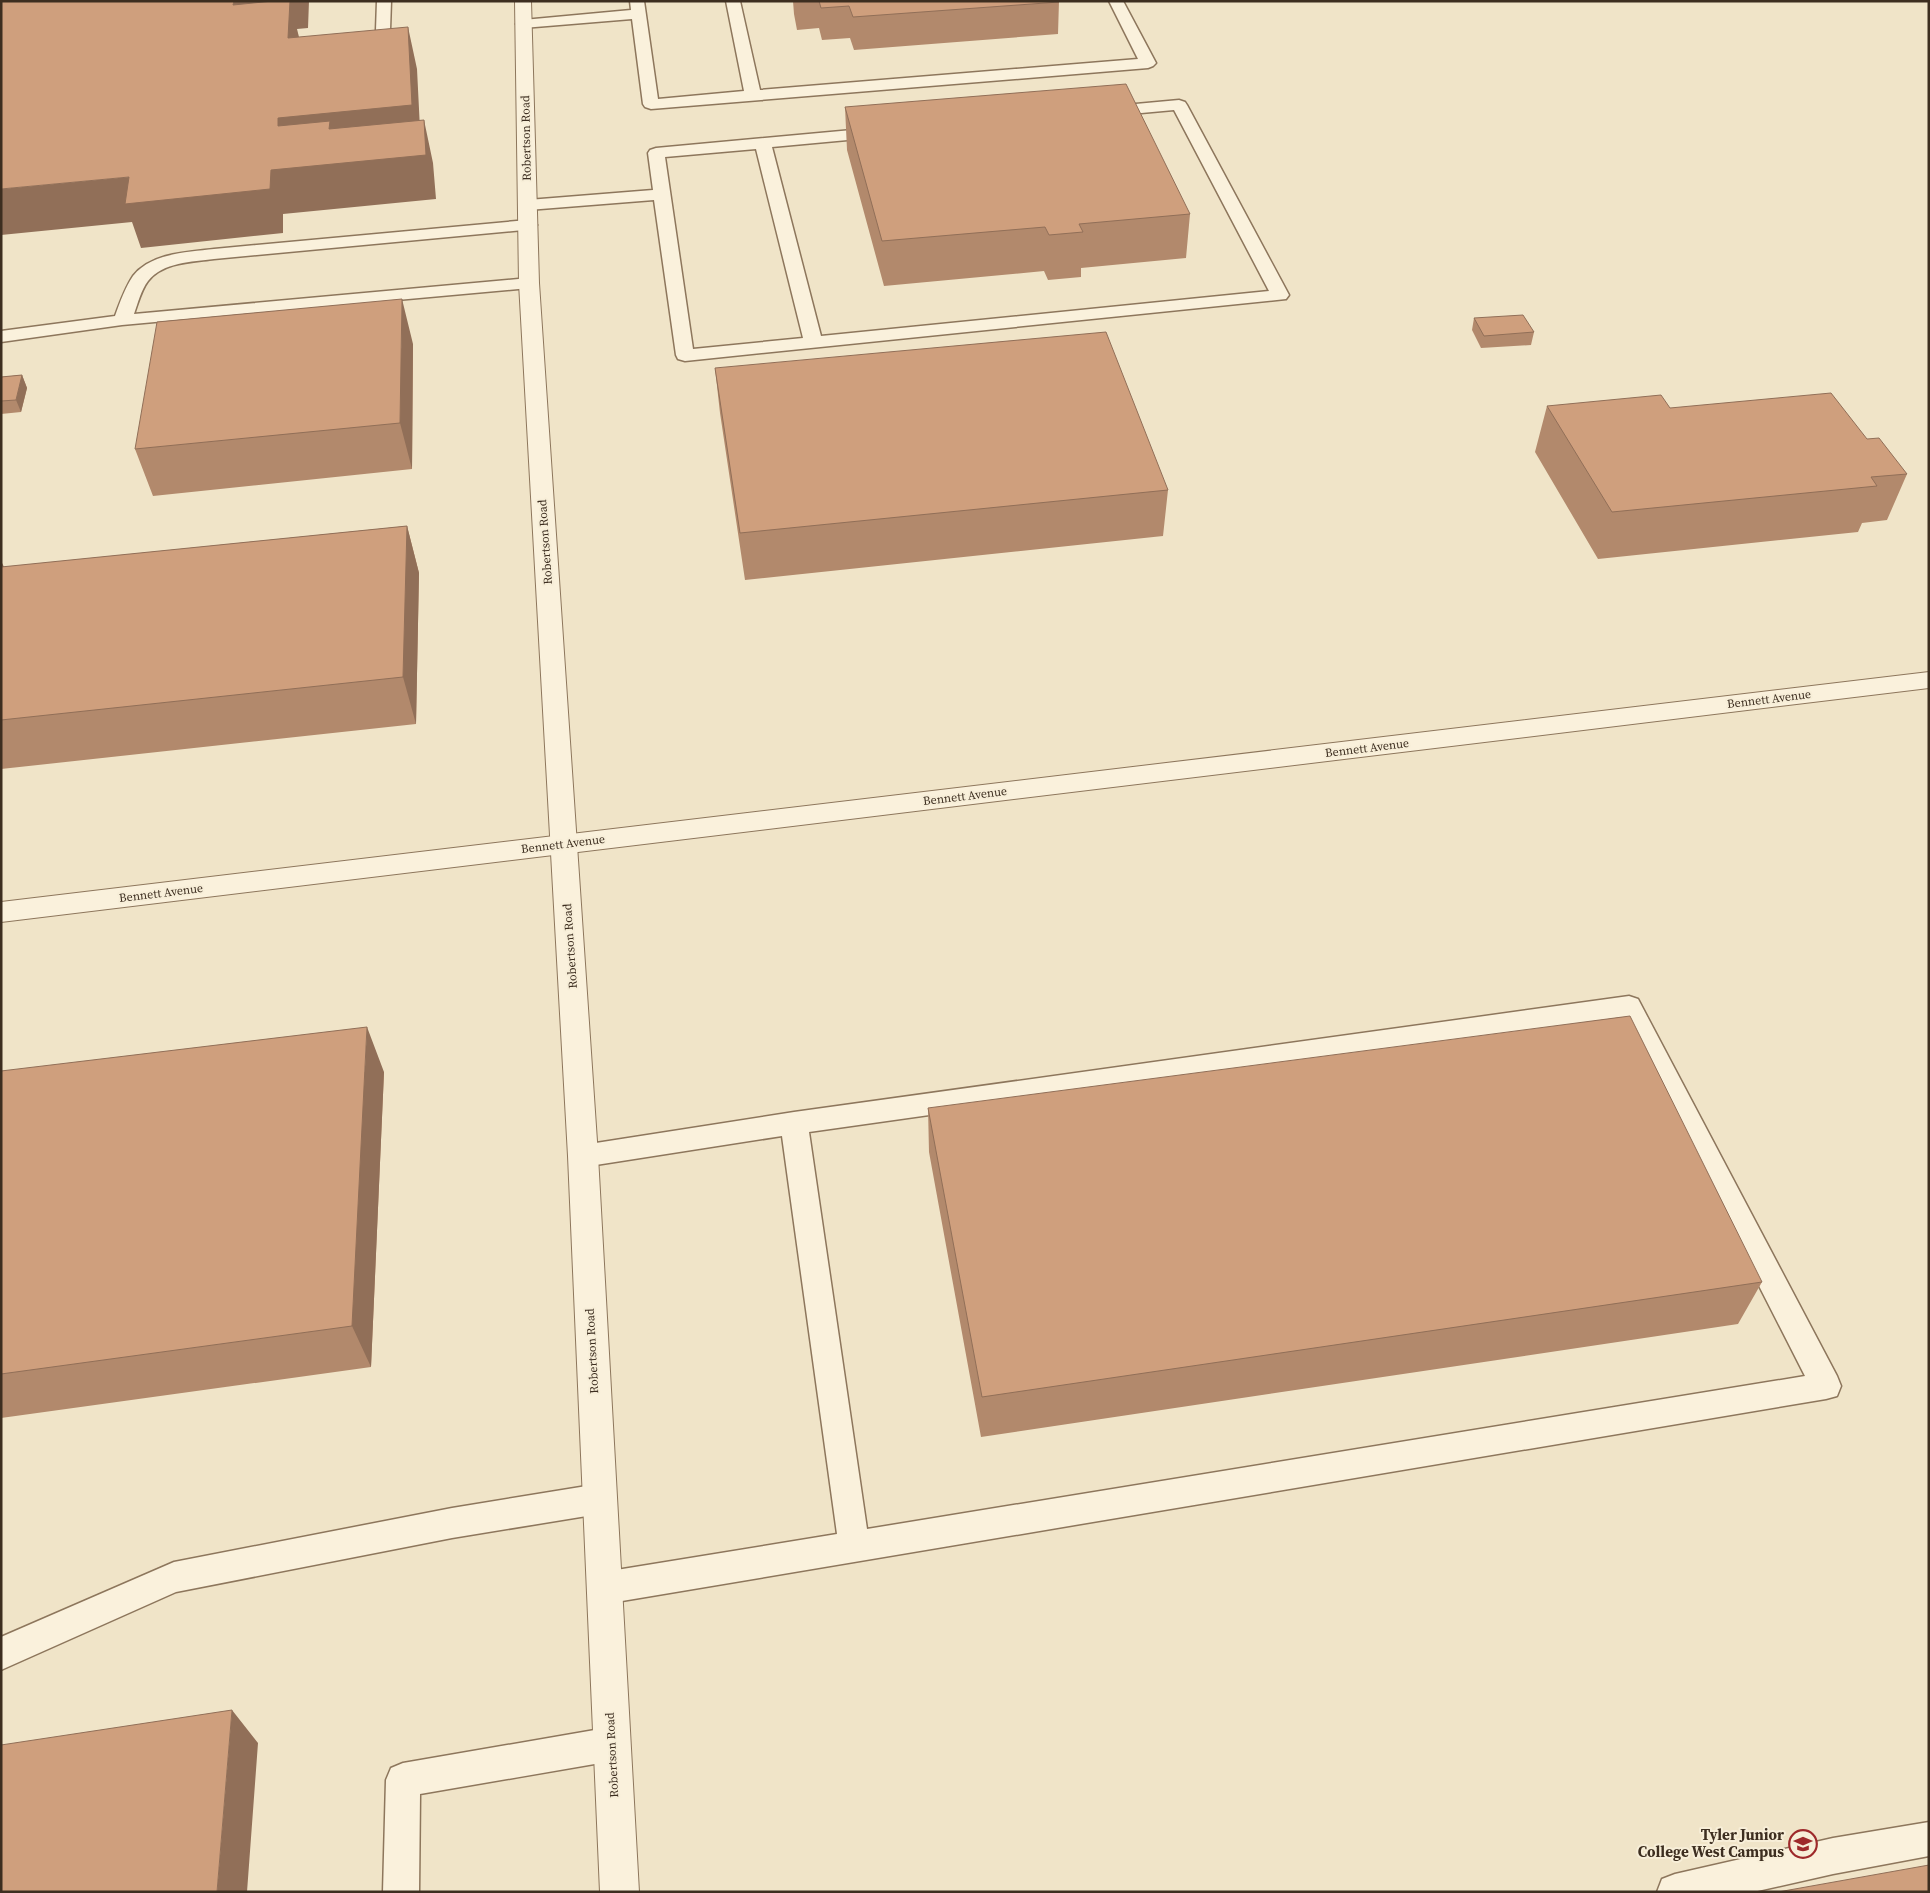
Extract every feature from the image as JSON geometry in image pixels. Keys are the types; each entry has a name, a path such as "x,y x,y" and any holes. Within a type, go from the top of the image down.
{"street":[{"name":"Robertson Road","path":"523,1 529,283 583,1156 620,1892"},
{"name":"Bennett Avenue","path":"1,912 1929,680"}],"lane":[{"path":"383,30 384,1"},
{"path":"733,1 753,95"},
{"path":"523,24 638,8 651,104 1148,63 1116,1"},
{"path":"1179,105 1280,295 685,355 661,194 656,153 1179,105"},
{"path":"762,144 814,342"},
{"path":"122,320 141,278 154,268 174,260 192,256 278,248 528,215 661,194"},
{"path":"1,337 122,320 529,283"},
{"path":"583,1156 794,1123 1628,1006 1826,1386 604,1588"},
{"path":"794,1123 854,1546"},
{"path":"1,1654 174,1577 442,1525 599,1499"},
{"path":"401,1892 403,1780 612,1744"},
{"path":"1674,1892 1832,1856 1929,1839"}],"building":[{"path":"1,1 234,1 233,5 290,1 288,38 408,27 412,105 278,118 278,126 330,121 329,129 424,120 426,155 271,170 270,189 125,204 129,177 1,189"},
{"path":"819,1 1059,2 853,17 849,6 821,8"},
{"path":"1126,84 1190,214 1079,224 1083,232 1049,235 1045,227 882,241 845,107"},
{"path":"402,299 400,423 135,449 157,322"},
{"path":"1523,315 1534,332 1484,336 1474,318"},
{"path":"1106,332 1168,490 740,533 715,368"},
{"path":"22,375 16,400 1,401 1,377"},
{"path":"1831,393 1867,439 1879,438 1907,474 1871,477 1877,486 1612,512 1547,406 1661,395 1670,408"},
{"path":"407,526 403,677 1,720 1,567"},
{"path":"1630,1016 1762,1282 982,1397 928,1108"},
{"path":"367,1027 352,1326 1,1374 1,1071"},
{"path":"232,1710 217,1892 1,1892 1,1745"},
{"path":"1929,1865 1929,1892 1778,1892"}],"place":[{"name":"Tyler Junior College West Campus","path":"1803,1844"}]}
